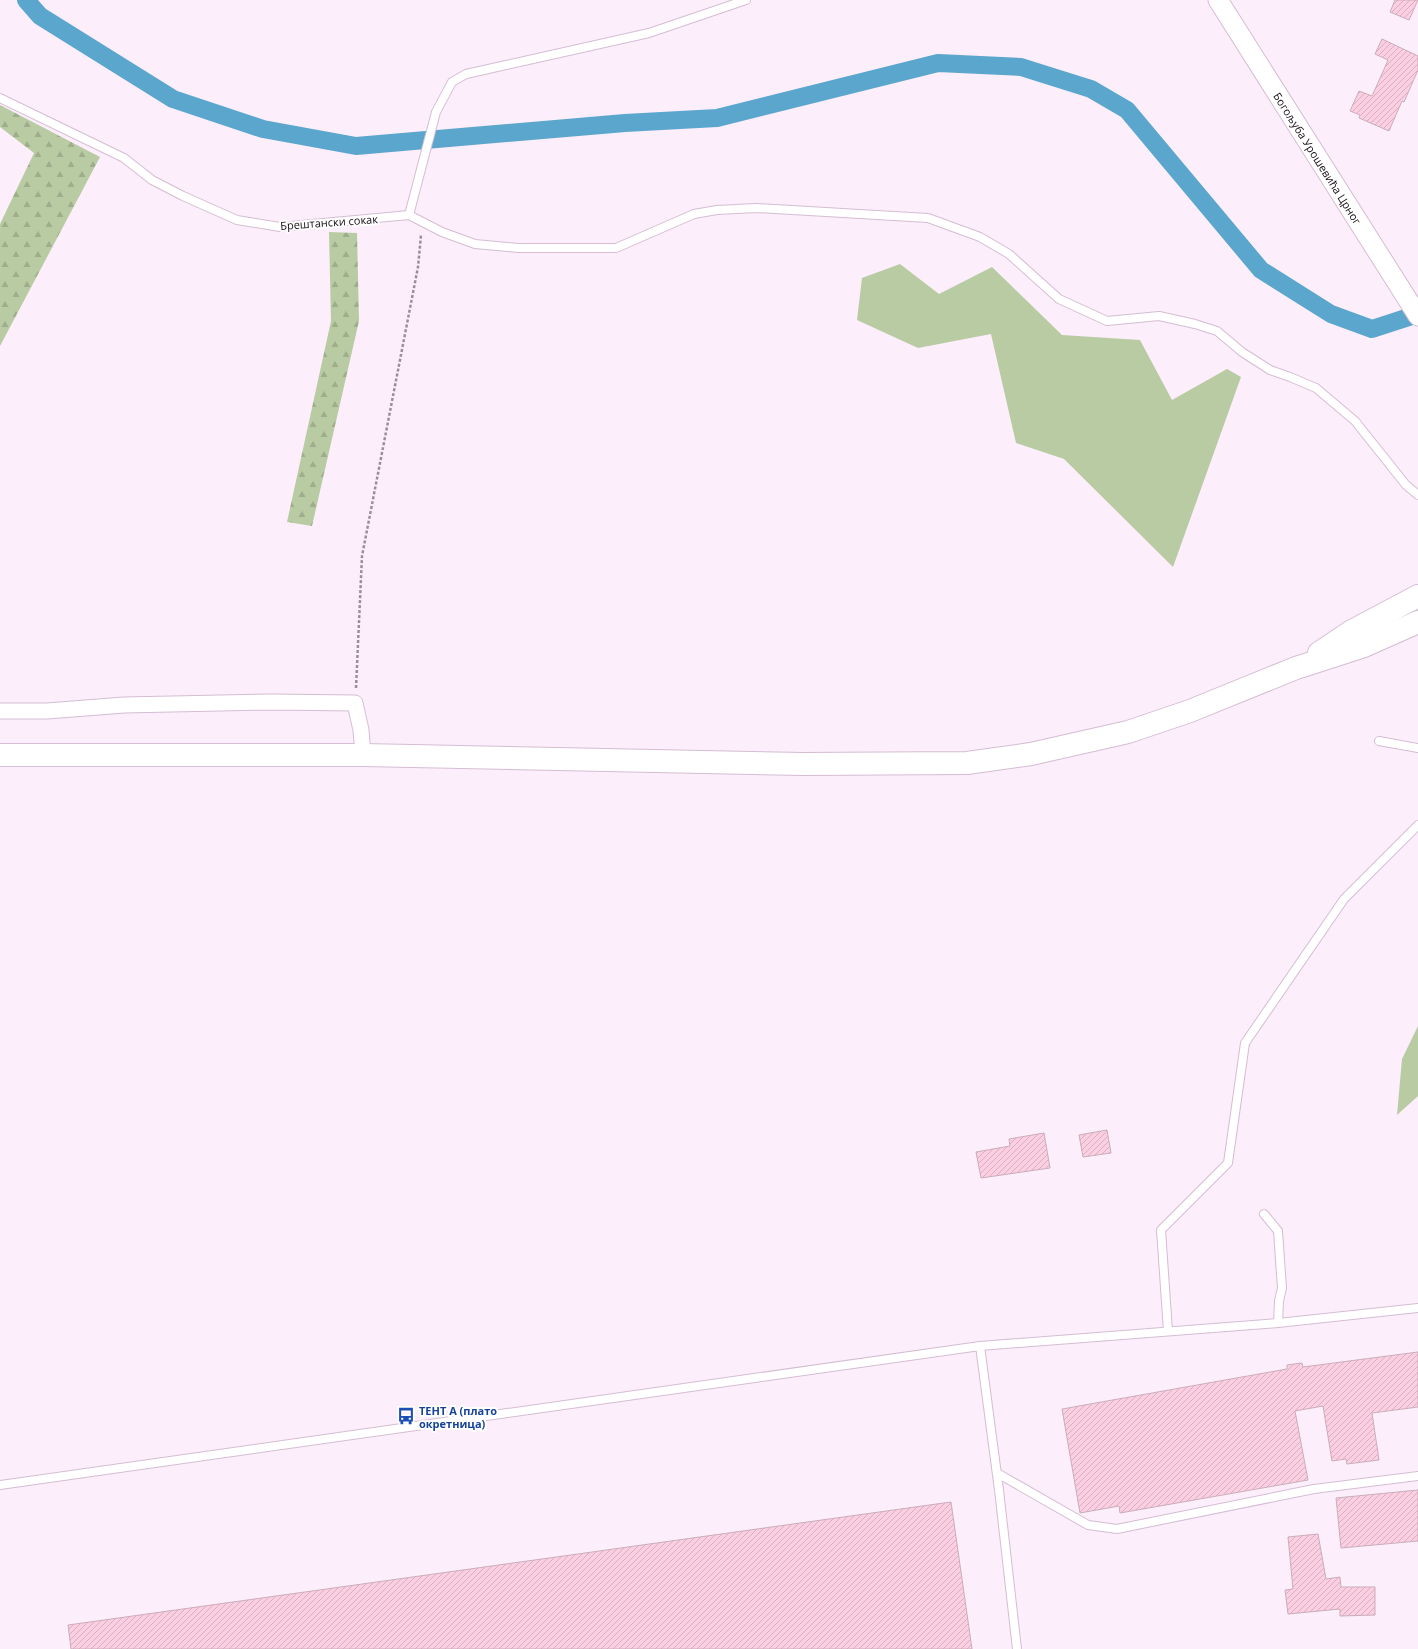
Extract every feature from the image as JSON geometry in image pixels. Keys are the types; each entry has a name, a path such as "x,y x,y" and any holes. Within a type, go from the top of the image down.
{"main road":[{"path":"1296,668 1352,631 1418,596"},
{"path":"0,755 363,755 794,764 967,763 1032,754 1128,732 1190,711 1296,668 1364,646 1418,622"}],"street":[{"name":"Богољуба Урошевића Црног","path":"1218,0 1413,309"},
{"path":"0,711 47,711 124,705 303,702 355,703 361,730 363,755"}],"lane":[{"path":"746,0 649,33 466,74 452,82 436,112 409,215 442,232 475,244 518,248 616,248 694,214 717,210 756,208 928,218 980,237 1008,254 1059,299 1107,321 1159,316 1195,324 1217,331 1242,352 1270,370 1316,388 1355,421 1406,485 1418,495"},
{"name":"Брештански сокак","path":"0,98 124,158 152,180 237,220 280,226 409,215"},
{"path":"1379,741 1418,748"},
{"path":"1168,1331 1161,1230 1228,1163 1245,1043 1344,899 1418,825"},
{"path":"1264,1214 1278,1231 1282,1288 1278,1302 1278,1323"},
{"path":"0,1485 980,1346 1278,1323 1418,1308"},
{"path":"980,1346 1017,1649"},
{"path":"996,1473 1088,1525 1117,1529 1314,1489 1418,1476"}],"path":[{"path":"355,703 362,556 418,267 422,222"}],"green space":[{"path":"0,105 100,157 0,346 0,224 34,153 0,127"},
{"path":"329,232 357,233 359,321 312,526 287,522 331,321"},
{"path":"900,264 939,294 992,267 1062,335 1140,340 1172,400 1227,369 1241,377 1173,567 1064,459 1016,443 991,334 918,348 857,320 862,278"},
{"path":"1418,1026 1418,1096 1397,1115 1402,1059"}],"building":[{"path":"1395,0 1418,0 1409,20 1390,12"},
{"path":"1382,39 1418,56 1418,70 1389,131 1359,118 1360,115 1350,111 1359,91 1372,96 1385,67 1388,60 1375,54"},
{"path":"1107,1130 1111,1153 1083,1157 1079,1135"},
{"path":"1044,1133 1050,1168 981,1178 976,1152 1010,1146 1009,1139"},
{"path":"1418,1352 1418,1407 1372,1413 1379,1460 1347,1464 1346,1459 1332,1461 1323,1406 1295,1411 1308,1480 1120,1513 1119,1506 1080,1513 1062,1409 1287,1369 1287,1365 1302,1363 1303,1367"},
{"path":"1418,1490 1418,1541 1341,1548 1336,1498"},
{"path":"951,1502 972,1649 71,1649 68,1625"},
{"path":"1318,1534 1326,1579 1340,1577 1341,1587 1375,1587 1375,1615 1340,1616 1340,1609 1288,1614 1285,1590 1293,1589 1288,1537"}],"waterway":[{"path":"26,0 40,16 173,99 263,129 356,146 625,123 717,118 938,63 1021,67 1091,89 1127,110 1261,270 1331,314 1372,329 1418,314"}],"place":[{"name":"ТЕНТ А (плато окретница)","path":"406,1416"}]}
